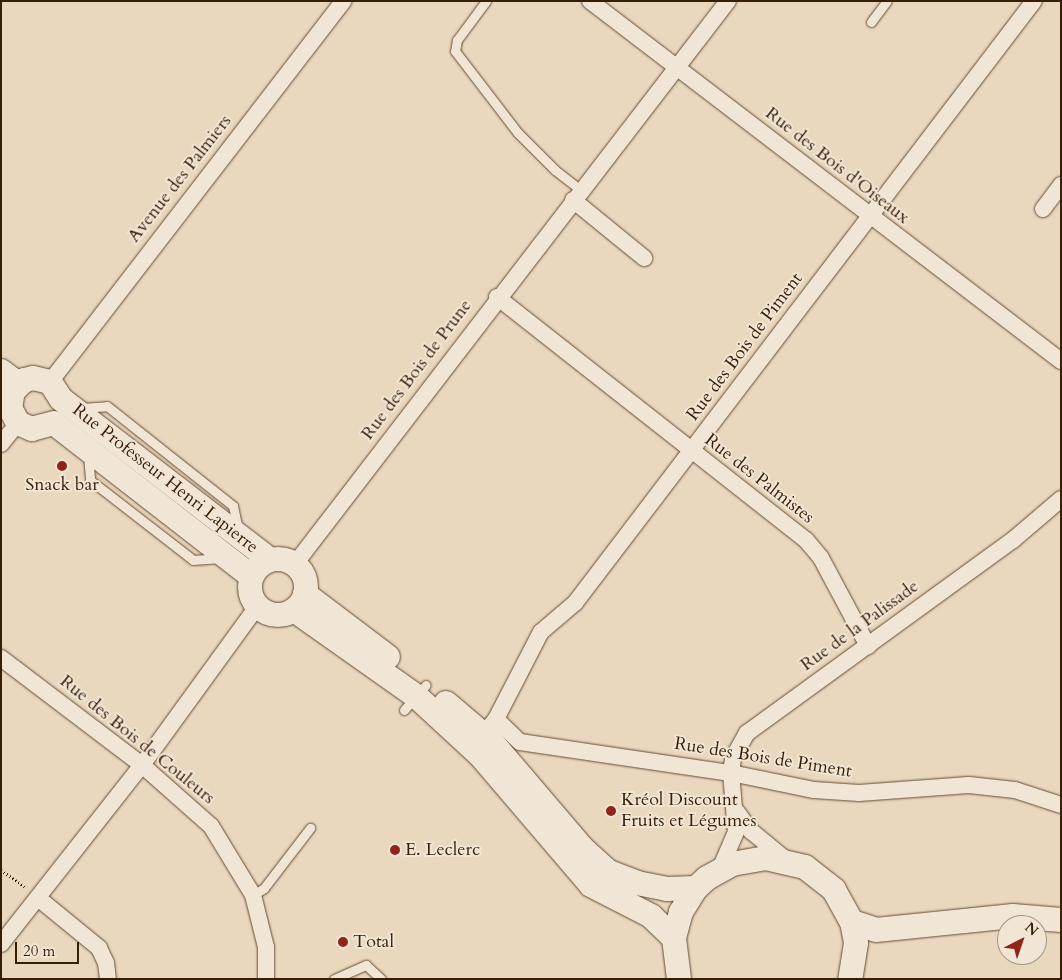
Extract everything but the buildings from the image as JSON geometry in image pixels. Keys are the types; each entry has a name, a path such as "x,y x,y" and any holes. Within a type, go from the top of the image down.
{"main road":[{"path":"18,423 10,408 13,391 10,378 34,378 61,397"},
{"name":"Rue Professeur Henri Lapierre","path":"61,397 269,560"},
{"name":"Rue Professeur Henri Lapierre","path":"18,423 32,429 54,422 251,576"},
{"path":"282,559 295,564 305,578 300,602 275,615 257,607 250,592 251,576 261,563 269,560 282,559"},
{"path":"300,602 415,697 484,734 582,848 609,872 637,884 666,889 696,888"},
{"path":"484,734 591,884 650,916 674,938"},
{"path":"679,979 674,938 681,912 696,888 720,869 744,860 787,861 820,877 834,890 852,922 856,943 853,971"},
{"path":"852,922 876,930 901,930 1013,916 1061,920"},
{"path":"853,971 868,950 901,930"}],"street":[{"name":"Avenue des Palmiers","path":"61,397 343,1"},
{"name":"Rue des Bois d'Oiseaux","path":"590,1 869,217 1061,361"},
{"name":"Rue des Bois de Prune","path":"295,564 497,297 728,1"},
{"name":"Rue des Bois de Piment","path":"1034,1 575,603 540,632 484,734 520,742 731,773 814,790 859,793 978,786 1015,790 1061,805"},
{"path":"1043,209 1061,185"},
{"path":"576,195 644,258"},
{"name":"Rue des Palmistes","path":"497,297 806,540 821,558 868,646"},
{"path":"1,444 18,423"},
{"name":"Rue de la Palissade","path":"720,869 732,845 737,812 731,773 733,758 747,733 1013,540 1061,499"},
{"path":"1,944 142,765 257,607"},
{"name":"Rue des Bois de Couleurs","path":"1,658 142,765 211,826 253,895 266,947 266,979"},
{"name":"Rue de la Palissade","path":"737,812 751,831 787,861"},
{"path":"38,898 99,948 106,963 108,979"}],"lane":[{"path":"486,1 457,40 455,51 518,133 555,170 576,195"},
{"path":"871,22 887,1"},
{"path":"253,895 264,888 310,828"},
{"path":"334,979 366,965 381,979"}],"path":[{"path":"1,870 38,898"}],"place":[{"name":"Snack bar","path":"62,466"},
{"name":"Kréol Discount Fruits et Légumes","path":"611,811"},
{"name":"E. Leclerc","path":"395,850"},
{"name":"Total","path":"343,942"}]}
